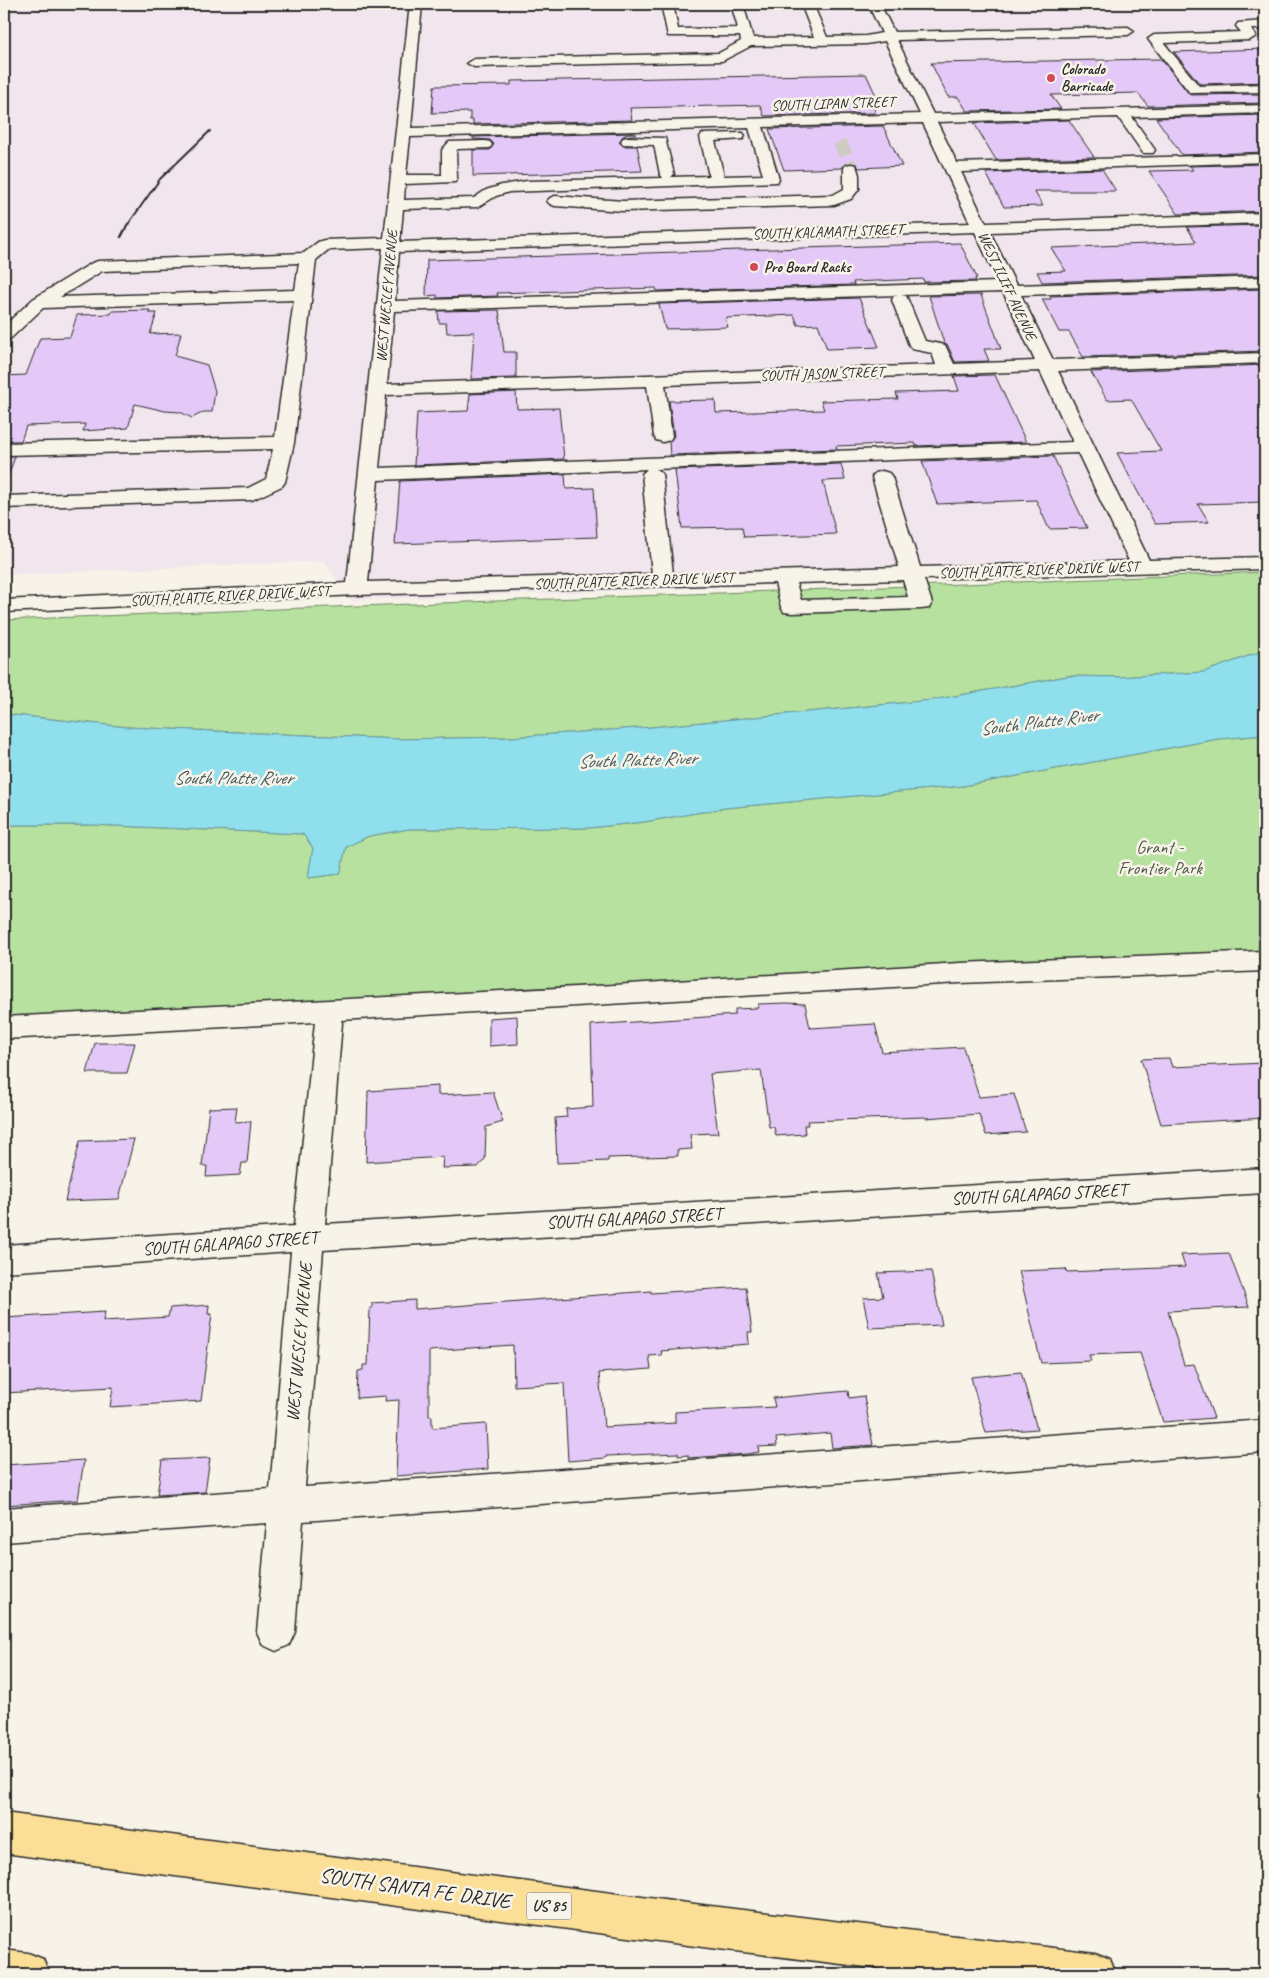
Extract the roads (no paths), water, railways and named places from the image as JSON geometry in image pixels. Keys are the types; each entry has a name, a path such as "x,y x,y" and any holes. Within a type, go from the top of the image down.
{"highway":[{"name":"SOUTH SANTA FE DRIVE","path":"4,1832 700,1926 1095,1974"},
{"path":"4,1971 28,1974"}],"street":[{"name":"WEST WESLEY AVENUE","path":"358,589 379,390 397,180 416,4"},
{"path":"667,4 672,33 822,41 866,40 889,36 1128,31"},
{"path":"737,4 747,37"},
{"path":"807,4 822,41"},
{"name":"WEST ILIFF AVENUE","path":"874,4 1142,567"},
{"path":"1250,36 1242,26 1265,25"},
{"path":"1265,36 1154,39 1195,90 1265,88"},
{"path":"474,63 722,57 747,37"},
{"name":"SOUTH LIPAN STREET","path":"402,133 569,138 928,118 1265,109"},
{"path":"1122,112 1148,150"},
{"path":"717,180 707,137 757,129 830,135"},
{"path":"478,202 491,193 520,186 772,179 757,129"},
{"path":"397,180 450,179 449,150 454,145 569,138"},
{"path":"614,142 660,141 668,174"},
{"path":"952,168 1265,158"},
{"path":"395,205 534,201 623,206 834,200 845,197 852,191 854,185 851,168"},
{"name":"SOUTH KALAMATH STREET","path":"308,258 324,246 1265,218"},
{"path":"4,335 39,303 98,266 308,258 284,443 275,482 252,494 4,502"},
{"path":"386,306 1265,282"},
{"path":"39,303 303,295"},
{"path":"900,300 918,346 939,349 947,370"},
{"name":"SOUTH JASON STREET","path":"379,390 1265,358"},
{"path":"655,380 663,436"},
{"path":"4,450 284,443"},
{"path":"370,474 1084,447"},
{"path":"652,474 663,580"},
{"path":"784,577 792,607 921,603 882,477"},
{"name":"SOUTH PLATTE RIVER DRIVE WEST","path":"4,606 358,589 1265,563"},
{"path":"4,1028 604,996 960,973 1265,961"},
{"name":"WEST WESLEY AVENUE","path":"276,1632 285,1506 328,1023"},
{"name":"SOUTH GALAPAGO STREET","path":"4,1258 1265,1181"},
{"path":"4,1525 1265,1436"}],"water":[{"name":"South Platte River","path":"1265,650 1265,735 1218,739 963,786 725,808 644,822 589,828 409,829 369,836 346,847 340,874 308,878 313,848 303,834 91,825 4,825 4,714 127,727 257,733 400,739 512,737 652,727 932,700 1068,676 1119,677 1204,672"}],"tunnel":[{"path":"840,142 851,168"}],"railway":[{"path":"127,226 160,179 210,131"},
{"path":"121,237 128,224"}],"place":[{"name":"Colorado Barricade","path":"1051,78"},
{"name":"Pro Board Racks","path":"754,267"}],"park label":[{"name":"Grant - Frontier Park","path":"1160,858"}]}
